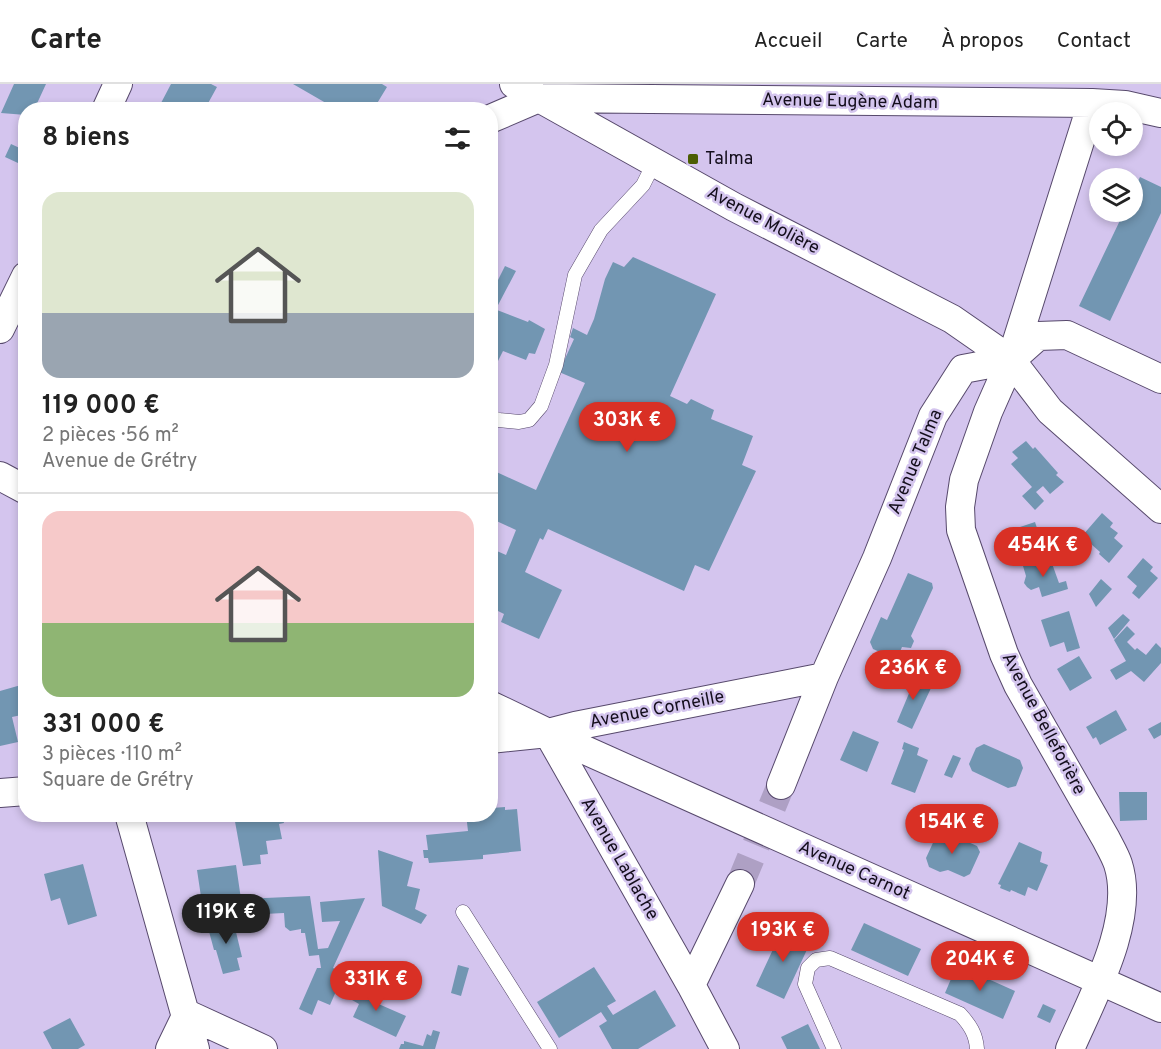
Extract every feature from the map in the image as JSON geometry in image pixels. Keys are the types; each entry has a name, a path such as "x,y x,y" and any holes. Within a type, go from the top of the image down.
{"street":[{"path":"110,102 118,84"},
{"name":"Avenue Molière","path":"514,84 734,207 952,319 1011,360 1050,411 1161,509"},
{"path":"498,116 538,98"},
{"name":"Avenue Eugène Adam","path":"538,98 1089,103"},
{"name":"Avenue Eugène Adam","path":"1143,109 1161,113"},
{"path":"1011,360 1089,113"},
{"path":"0,330 18,293"},
{"path":"0,330 18,325"},
{"path":"1011,360 1038,336 1068,335 1161,379"},
{"name":"Avenue Talma","path":"781,785 824,676 877,558 933,416 963,369 1011,360"},
{"name":"Avenue Belleforière","path":"1011,360 988,412 964,480 960,507 961,530 1004,654 1018,685 1106,839 1118,864 1122,885 1122,906 1108,961 1070,1049"},
{"path":"0,476 18,486"},
{"name":"Avenue Corneille","path":"498,739 548,733 824,676"},
{"name":"Avenue Carnot","path":"498,709 1161,1008"},
{"name":"Avenue Lablache","path":"548,733 691,984"},
{"path":"0,793 18,792"},
{"path":"131,822 186,1040"},
{"path":"725,1049 691,984 740,884"},
{"path":"186,1040 219,1049"},
{"path":"186,1040 263,1049"}],"lane":[{"path":"498,420 519,422 529,420 541,406 556,365 575,275 601,230 643,185 654,163"},
{"path":"463,912 550,1049"},
{"path":"834,1049 804,984 808,968 816,960 830,958 960,1014 970,1025 976,1037 977,1049"}],"building":[{"path":"14,84 46,84 38,102 18,102 18,114 1,113"},
{"path":"171,84 211,84 217,87 209,102 162,102"},
{"path":"293,84 382,84 387,87 378,102 324,102"},
{"path":"11,144 18,147 18,163 5,157"},
{"path":"1143,178 1161,187 1161,213 1110,321 1079,306 1119,222 1143,222"},
{"path":"633,257 716,294 670,396 687,404 691,399 714,410 711,419 753,436 742,465 756,471 709,571 695,565 684,591 548,529 543,540 540,538 525,572 562,590 539,639 501,622 504,614 498,611 498,552 506,555 516,530 498,522 498,473 536,490 585,383 559,372 574,339 570,337 573,328 587,335 605,279 613,262 624,267"},
{"path":"505,266 516,271 498,305 498,280"},
{"path":"498,310 528,322 529,320 545,329 535,354 529,353 526,360 503,351 498,361"},
{"path":"1026,441 1033,449 1035,447 1064,482 1050,494 1043,486 1036,492 1044,501 1035,510 1022,496 1032,487 1011,464 1018,458 1012,452"},
{"path":"1102,513 1113,523 1110,527 1118,533 1114,538 1123,546 1109,563 1082,536"},
{"path":"1035,522 1046,555 1018,563 1012,543 1024,539 1020,527"},
{"path":"1050,558 1059,583 1066,581 1068,589 1042,597 1039,587 1031,590 1024,583 1026,576 1023,566"},
{"path":"1143,558 1153,567 1150,571 1158,578 1139,599 1132,593 1137,586 1127,577"},
{"path":"908,573 932,583 933,588 911,636 914,641 911,648 902,647 899,654 891,657 873,649 870,642 881,617 887,620"},
{"path":"1101,579 1112,589 1096,607 1089,594"},
{"path":"1069,611 1080,648 1067,652 1064,642 1050,647 1041,620"},
{"path":"1123,614 1130,620 1114,639 1108,628"},
{"path":"1127,626 1135,634 1127,642 1135,650 1137,648 1146,655 1156,643 1161,648 1161,663 1144,682 1131,671 1116,680 1110,670 1126,661 1114,640"},
{"path":"1079,656 1092,678 1070,691 1057,669"},
{"path":"910,674 921,679 920,683 931,688 912,729 897,722 910,691 904,688"},
{"path":"18,686 18,716 12,717 18,742 0,746 0,691"},
{"path":"1116,710 1127,730 1100,745 1096,737 1093,739 1086,727"},
{"path":"1161,722 1161,735 1154,739 1148,729"},
{"path":"853,731 879,742 867,772 840,760"},
{"path":"904,742 919,748 917,755 928,760 915,793 891,784 904,750 902,749"},
{"path":"984,744 1020,760 1023,768 1016,786 1008,788 972,771 969,764 976,748"},
{"path":"953,755 961,758 952,778 944,775"},
{"path":"1119,792 1147,792 1147,820 1120,821"},
{"path":"505,807 505,810 517,809 521,851 483,855 483,859 429,863 428,858 424,858 423,850 428,850 426,835 468,831 467,822 498,822 498,808"},
{"path":"235,822 284,822 279,824 282,839 266,841 268,854 260,855 261,864 243,866"},
{"path":"944,831 977,846 980,852 970,874 964,877 948,870 940,872 929,867 926,858 937,834"},
{"path":"1019,842 1042,852 1040,862 1048,865 1037,891 1028,887 1025,896 1000,888 1001,885 998,884"},
{"path":"378,850 413,862 407,886 420,889 415,909 427,915 421,924 382,906"},
{"path":"83,864 97,916 68,925 60,898 51,901 44,874"},
{"path":"236,865 241,899 310,896 318,949 328,948 340,921 322,922 320,902 365,898 333,968 344,973 330,1005 318,1000 312,1015 299,1009 317,968 321,968 319,955 309,956 305,933 301,933 301,929 290,931 285,927 284,913 244,915 242,905 203,910 197,870"},
{"path":"227,919 230,929 235,928 242,957 237,958 240,970 223,974 207,924"},
{"path":"864,923 921,949 908,976 851,950"},
{"path":"783,928 811,941 784,999 756,986"},
{"path":"458,965 469,968 461,996 451,993"},
{"path":"957,965 1015,991 1003,1019 945,993"},
{"path":"594,967 616,1001 607,1006 613,1015 655,990 676,1026 638,1049 612,1049 599,1026 607,1021 601,1012 559,1038 537,1002"},
{"path":"360,983 379,991 374,1002 406,1016 396,1037 353,1017 359,1004 352,1000"},
{"path":"1043,1004 1056,1010 1050,1023 1037,1017"},
{"path":"70,1018 85,1045 78,1049 52,1049 43,1032"},
{"path":"808,1024 820,1049 787,1049 781,1037"},
{"path":"433,1030 440,1032 435,1049 399,1049 404,1041 423,1046 427,1034 431,1036"}],"tunnel":[{"path":"740,884 781,785"}],"place":[{"name":"Talma","path":"693,159"}]}
